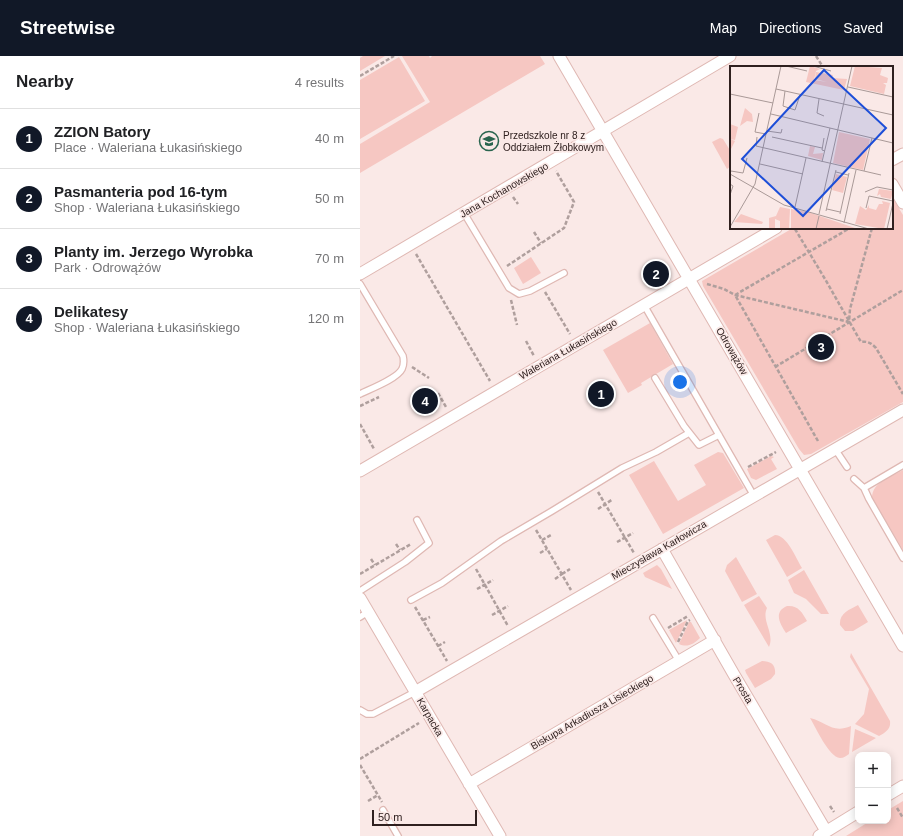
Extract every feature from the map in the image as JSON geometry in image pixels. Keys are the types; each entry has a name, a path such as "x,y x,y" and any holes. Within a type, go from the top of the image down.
{"street":[{"name":"Odrowążów","path":"559,56 903,646"},
{"name":"Jana Kochanowskiego","path":"360,274 730,56"},
{"path":"893,159 903,154"},
{"path":"893,186 903,203"},
{"name":"Waleriana Łukasińskiego","path":"360,471 774,229"},
{"name":"Mieczysława Karłowicza","path":"415,692 903,410"},
{"name":"Prosta","path":"662,549 715,640 823,834"},
{"name":"Karpacka","path":"360,598 364,614 415,692 500,836"},
{"name":"Biskupa Arkadiusza Lisieckiego","path":"469,784 715,640"},
{"path":"891,793 903,786"},
{"path":"823,834 855,814"}],"lane":[{"path":"464,213 510,288 518,294 530,291 564,273"},
{"path":"360,284 403,356 404,362 402,369 397,375 360,394"},
{"path":"644,305 754,496"},
{"path":"655,378 684,426 699,445 719,435"},
{"path":"411,600 442,583 501,541 622,468 656,452 689,433"},
{"path":"836,449 847,467"},
{"path":"864,488 903,465"},
{"path":"854,479 864,488 903,558"},
{"path":"360,591 405,562 429,543 417,520"},
{"path":"653,618 679,662"},
{"path":"360,710 367,714 373,714 415,692"},
{"path":"383,810 398,836"}],"path":[{"path":"360,76 394,56"},
{"path":"816,56 822,66"},
{"path":"499,271 564,228 574,202 556,172"},
{"path":"514,196 518,204"},
{"path":"795,229 861,342 866,341 871,343 876,348 903,394"},
{"path":"735,296 848,229"},
{"path":"849,322 850,309 872,229"},
{"path":"534,232 541,243"},
{"path":"416,254 490,381"},
{"path":"707,284 724,289 735,296 849,322"},
{"path":"775,367 903,290"},
{"path":"735,296 818,440"},
{"path":"512,297 511,302 517,325"},
{"path":"526,341 534,356"},
{"path":"409,365 429,378"},
{"path":"438,393 446,407"},
{"path":"360,424 374,449"},
{"path":"740,472 776,452"},
{"path":"594,485 634,554"},
{"path":"598,509 613,500"},
{"path":"532,523 571,590"},
{"path":"617,542 633,533"},
{"path":"542,540 550,536"},
{"path":"360,574 412,543"},
{"path":"396,544 400,550"},
{"path":"540,553 547,549"},
{"path":"371,559 375,565"},
{"path":"471,561 508,626"},
{"path":"554,579 570,569"},
{"path":"477,589 493,580"},
{"path":"411,600 447,662"},
{"path":"492,615 508,606"},
{"path":"669,634 666,629 690,615"},
{"path":"424,620 430,617"},
{"path":"676,646 688,621 692,619"},
{"path":"438,646 445,642"},
{"path":"360,759 419,723"},
{"path":"360,765 384,805 383,810"},
{"path":"368,801 378,795"},
{"path":"830,806 836,816"},
{"path":"897,808 903,818"}],"shaded area":[{"path":"363,56 385,56 360,71 360,58"},
{"path":"402,56 429,56 430,58 432,56 540,56 545,64 360,173 360,144 430,102"},
{"path":"399,57 425,101 360,139 360,80"},
{"path":"720,138 723,139 730,150 730,167 727,169 712,142"},
{"path":"893,199 903,215 903,402 811,454 804,455 799,449 703,286 702,281 791,229 893,229"},
{"path":"531,257 541,273 523,284 514,268"},
{"path":"650,323 673,364 641,383 642,385 628,393 603,350"},
{"path":"718,452 723,453 744,488 663,534 629,475 654,461 678,501 706,485 694,465"},
{"path":"771,456 774,457 771,459 777,469 756,480 751,478 747,469"},
{"path":"903,470 903,550 872,498 875,488 879,484"},
{"path":"775,535 779,536 787,543 802,568 787,577 766,540"},
{"path":"736,557 757,594 742,602 725,571 727,565"},
{"path":"657,565 661,569 672,589 645,577 643,573"},
{"path":"804,570 829,614 821,614 806,599 794,593 788,580"},
{"path":"759,596 767,608 766,618 770,637 769,647 744,605"},
{"path":"858,605 868,622 853,631 845,631 840,625 841,618 845,612"},
{"path":"787,606 797,608 807,621 786,633 780,622 779,615 780,611"},
{"path":"687,620 676,643 669,630"},
{"path":"689,622 691,622 700,638 690,645 685,646 679,644"},
{"path":"851,653 890,721 888,730 879,736 855,724 864,714 869,689 850,657"},
{"path":"762,661 768,662 774,666 775,674 771,679 755,688 745,670"},
{"path":"810,718 839,729 851,726 849,754 840,758 832,753 827,748"},
{"path":"855,729 876,738 852,752"},
{"path":"903,801 903,836 846,836 865,824 891,824 891,808"}],"place":[{"name":"Przedszkole nr 8 z Oddziałem Żłobkowym","path":"489,141"},
{"name":"Pasmanteria pod 16-tym","path":"656,274"},
{"name":"Planty im. Jerzego Wyrobka","path":"821,347"},
{"name":"ZZION Batory","path":"601,394"},
{"name":"Delikatesy","path":"425,401"}]}
